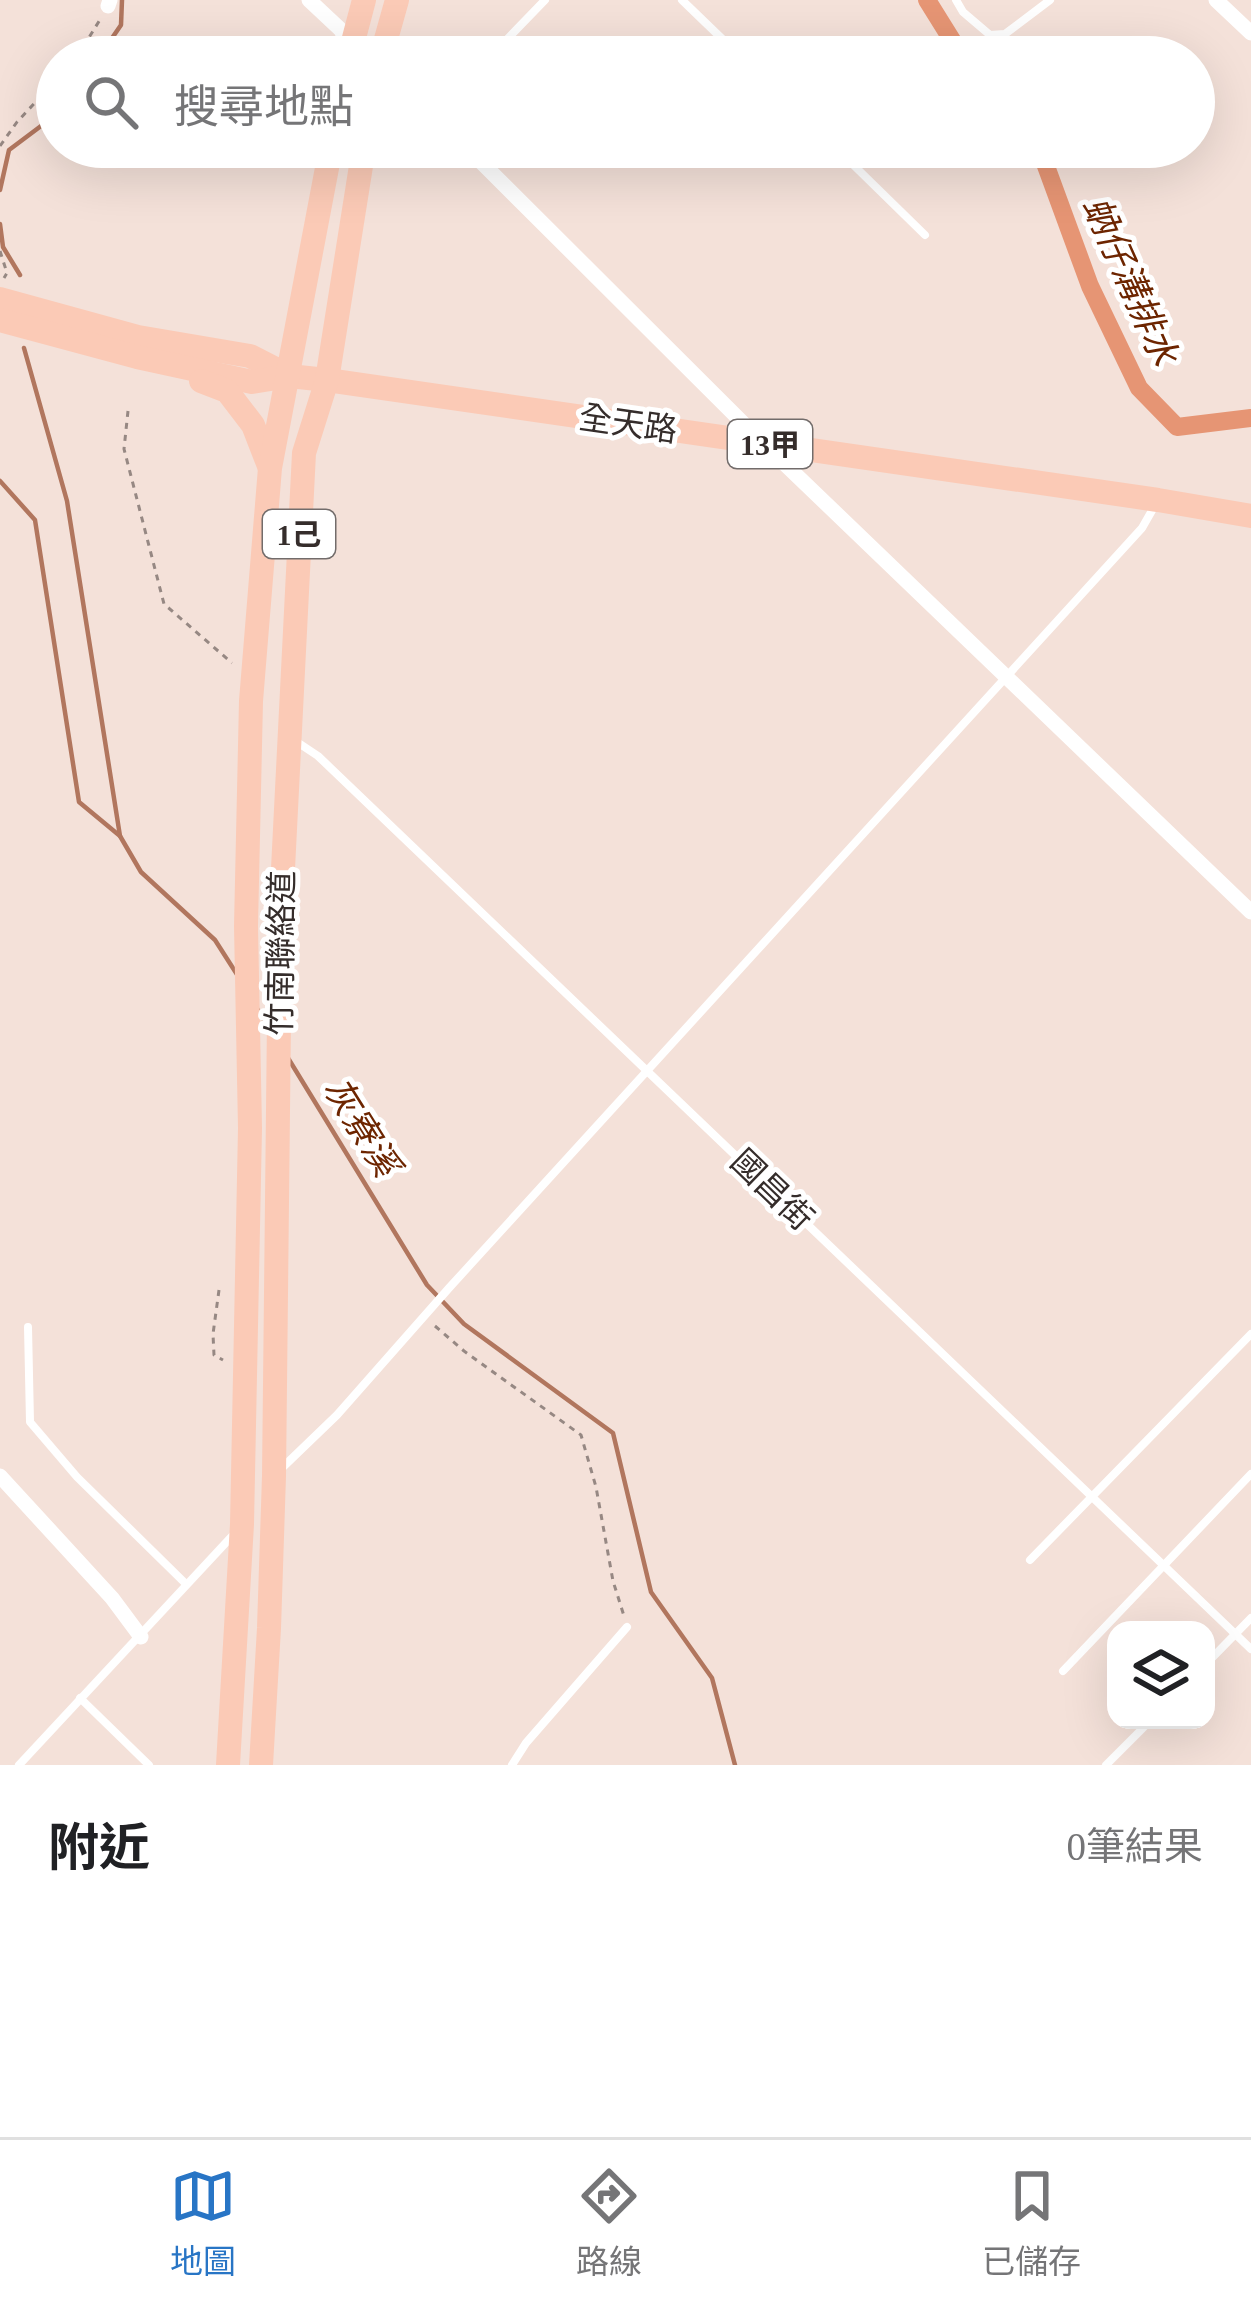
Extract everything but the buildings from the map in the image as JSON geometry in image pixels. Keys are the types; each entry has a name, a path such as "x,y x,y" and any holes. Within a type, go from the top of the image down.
{"main road":[{"path":"357,36 364,0"},
{"path":"387,36 397,0"},
{"name":"竹南聯絡道","path":"228,1765 248,1516 246,926 253,679 270,467 327,168"},
{"name":"竹南聯絡道","path":"261,1765 269,1628 280,928 304,453 327,380 361,168"},
{"name":"13甲","path":"0,298 137,347"},
{"name":"13甲","path":"0,320 137,347 250,356 289,376"},
{"path":"137,347 227,391 253,425 270,467"},
{"name":"全天路","path":"289,376 1251,516"}],"street":[{"path":"309,0 344,36"},
{"path":"1216,0 1251,34"},
{"path":"487,168 764,444 1251,911"},
{"path":"0,1476 141,1636"}],"lane":[{"path":"510,36 544,0"},
{"path":"682,0 719,36"},
{"path":"956,0 990,35 1005,34 1050,0"},
{"path":"856,168 925,235"},
{"path":"269,1484 337,1415 1142,528 1158,500"},
{"name":"國昌街","path":"288,736 318,756 1251,1649"},
{"path":"28,1327 30,1422 76,1477 185,1584"},
{"path":"1030,1560 1251,1334"},
{"path":"1063,1672 1251,1474"},
{"path":"19,1765 248,1516"},
{"path":"1215,1655 1251,1618"},
{"path":"512,1765 627,1627"},
{"path":"80,1698 149,1765"},
{"path":"1106,1765 1142,1729"}],"path":[{"path":"89,36 109,3"},
{"path":"0,146 36,101"},
{"path":"0,251 7,274 0,286"},
{"path":"128,412 124,449 164,604 253,679"},
{"path":"219,1290 214,1355 245,1369"},
{"path":"425,1317 581,1436 627,1627"}],"waterway":[{"path":"113,36 121,25 122,0"},
{"name":"蚋仔溝排水","path":"927,0 949,36"},
{"path":"0,190 9,150 36,130"},
{"name":"蚋仔溝排水","path":"1047,168 1090,286 1139,388 1177,427 1251,418"},
{"path":"0,224 3,247 20,275"},
{"path":"24,348 67,501 120,836"},
{"name":"灰寮溪","path":"0,481 35,520 79,802 120,836 141,872 215,940 238,976"},
{"name":"灰寮溪","path":"256,1007 269,1028"},
{"name":"灰寮溪","path":"288,1058 427,1285 464,1324 613,1433 651,1592 712,1678 735,1765"}]}
